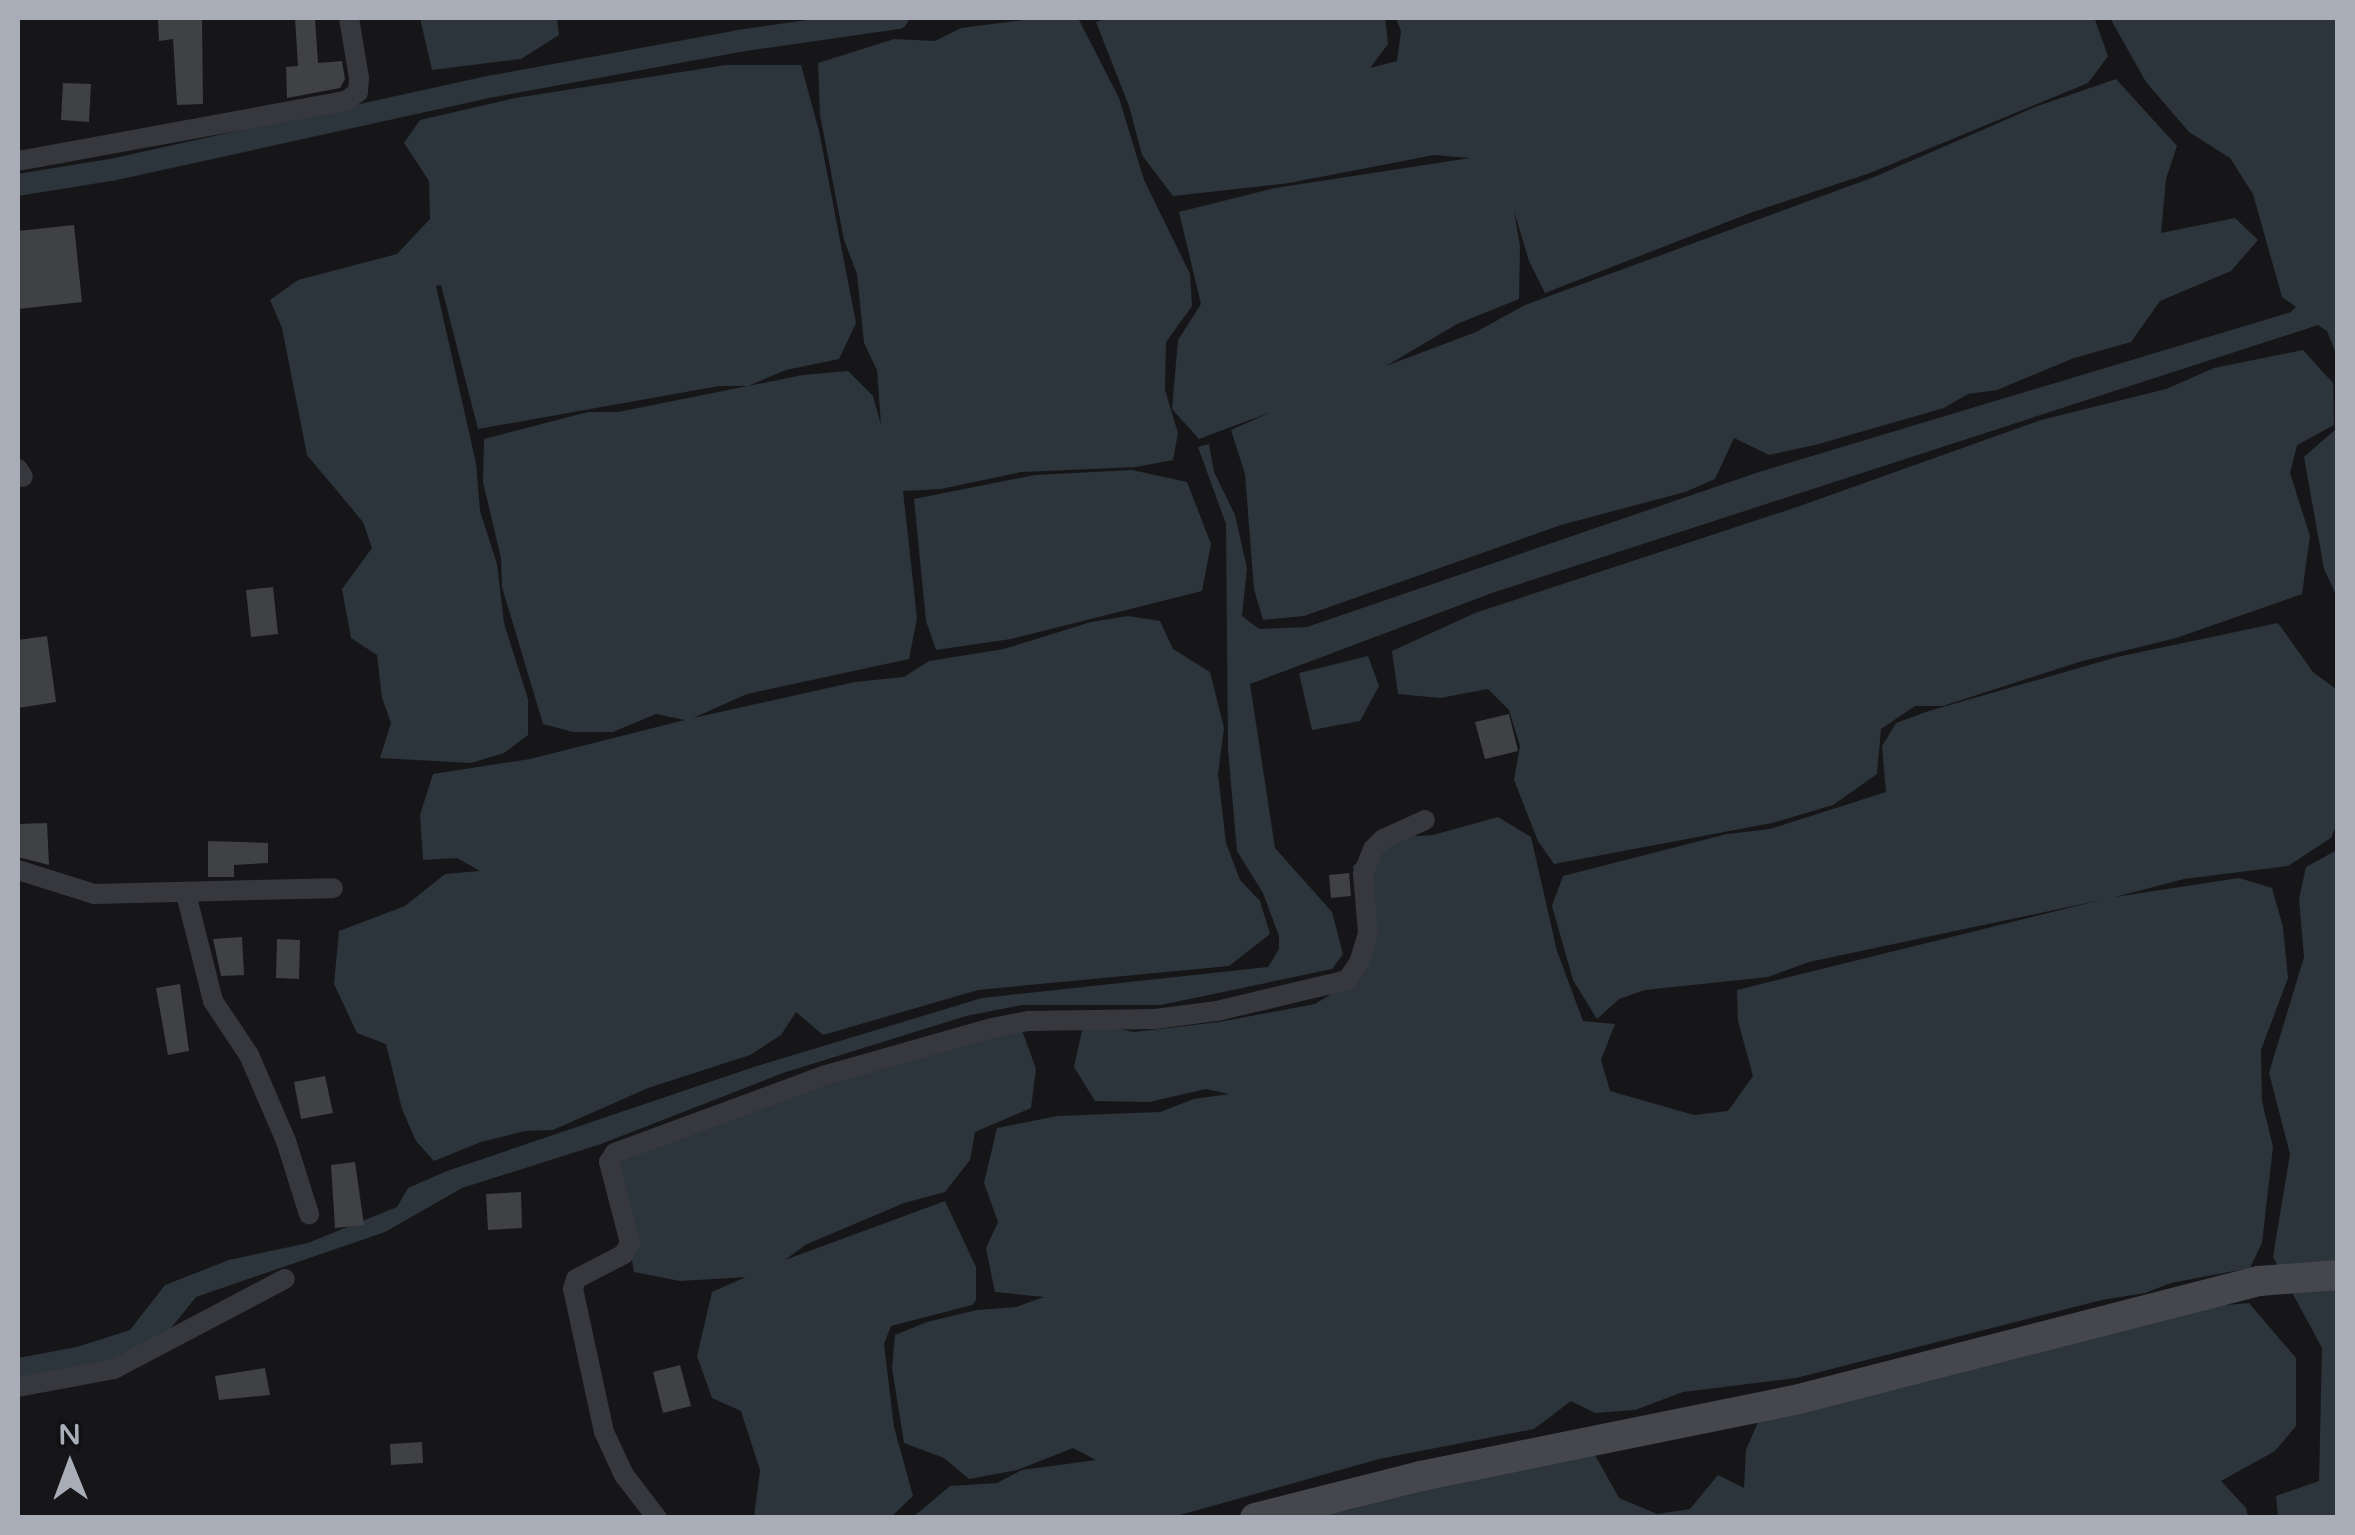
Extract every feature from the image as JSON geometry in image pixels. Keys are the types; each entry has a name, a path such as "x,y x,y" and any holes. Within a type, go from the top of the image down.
{"street":[{"path":"18,162 346,101 358,92 349,18"},
{"path":"657,1518 624,1475 604,1432 573,1289 576,1279 624,1254 630,1243 609,1162 615,1154 826,1075 992,1028 1029,1021 1155,1019 1217,1011 1347,980 1359,962 1368,933 1363,874 1374,849 1383,839 1425,820"},
{"path":"18,870 94,894 334,888"},
{"path":"186,894 214,1001 249,1056 286,1140 309,1214"},
{"path":"1256,1518 1420,1476 1795,1400 2072,1327 2278,1280 2338,1275"},
{"path":"18,1387 114,1369 284,1279"}],"shaded area":[{"path":"420,18 557,18 559,35 521,59 432,70"},
{"path":"1108,18 1385,18 1388,44 1370,68 1397,61 1401,31 1396,18 2095,20 2108,56 2088,83 1870,173 1750,213 1545,293 1529,261 1514,211 1520,246 1519,299 1457,324 1386,366 1476,332 1525,305 1874,177 2035,107 2116,79 2177,146 2166,179 2161,233 2235,218 2258,240 2231,271 2160,301 2131,342 2074,358 1997,390 1968,394 1944,408 1815,445 1769,455 1734,438 1715,479 1685,492 1561,525 1304,616 1263,620 1254,589 1245,474 1231,430 1271,412 1199,439 1172,409 1178,340 1201,304 1179,212 1275,188 1470,158 1434,155 1289,183 1173,196 1142,155 1129,106 1096,22"},
{"path":"2110,18 2337,18 2337,356 2327,331 2318,325 1492,593 1250,684 1275,848 1332,912 1343,954 1332,969 1161,1005 1022,1005 966,1016 783,1073 601,1144 462,1188 385,1232 196,1297 150,1354 18,1382 18,1358 77,1347 130,1330 165,1285 229,1260 308,1243 397,1207 408,1188 447,1171 754,1067 982,998 1268,967 1279,949 1279,936 1263,893 1237,851 1228,750 1226,524 1198,447 1209,444 1214,472 1235,515 1247,568 1242,616 1259,629 1307,627 1759,472 2291,312 2296,307 2282,297 2253,194 2230,158 2189,132 2146,82"},
{"path":"1023,20 1079,20 1119,98 1144,180 1190,274 1192,306 1166,342 1165,390 1178,433 1173,460 1136,467 1021,472 941,489 903,491 917,618 909,659 747,694 693,718 855,682 904,677 929,661 1004,649 1091,622 1128,616 1160,621 1173,649 1210,672 1224,728 1218,774 1226,843 1240,880 1260,901 1270,934 1229,966 978,990 823,1035 796,1012 781,1035 750,1055 648,1088 553,1130 525,1131 481,1142 434,1161 416,1141 402,1109 386,1044 357,1033 334,984 339,931 405,906 445,874 480,871 457,858 423,860 420,815 433,774 530,759 685,720 656,714 613,732 573,732 543,724 502,587 501,558 483,482 484,439 588,412 618,412 803,375 848,371 873,396 881,425 877,370 864,343 857,274 844,240 820,115 818,63 894,39 935,41 961,28"},
{"path":"726,65 801,65 819,131 856,323 839,359 786,370 748,386 719,386 478,429 441,285 436,286 476,463 480,511 497,564 504,623 528,699 528,735 504,753 471,763 380,758 391,723 382,698 377,655 351,638 342,589 372,548 363,522 307,455 282,328 270,300 298,280 397,254 430,219 429,181 404,143 420,120 515,98"},
{"path":"2303,350 2333,383 2334,425 2297,445 2290,473 2310,536 2302,594 2176,638 2079,662 1943,706 1915,706 1881,729 1877,774 1833,805 1772,823 1554,864 1538,841 1514,780 1520,746 1509,710 1488,689 1440,698 1398,694 1392,651 1475,613 1797,507 2041,420 2166,389 2214,368"},
{"path":"2337,428 2337,597 2324,569 2304,457"},
{"path":"1132,470 1187,482 1211,544 1202,591 1011,639 936,650 926,621 914,499 1035,475"},
{"path":"2278,623 2313,672 2337,690 2338,821 2331,838 2288,866 2184,879 2115,897 2239,878 2272,888 2283,927 2288,978 2261,1050 2262,1101 2273,1147 2262,1243 2250,1268 2171,1283 2145,1293 2102,1300 1796,1378 1683,1392 1635,1410 1595,1413 1571,1401 1534,1429 1379,1459 1173,1517 913,1517 950,1486 997,1483 1022,1470 1096,1460 1073,1448 1017,1470 969,1479 944,1458 904,1443 892,1368 895,1335 927,1322 977,1310 1016,1307 1044,1297 995,1292 986,1248 998,1222 984,1183 997,1128 1057,1116 1160,1112 1194,1099 1229,1094 1206,1089 1149,1102 1095,1101 1074,1067 1084,1022 1134,1032 1219,1022 1315,1004 1341,988 1363,953 1353,866 1385,838 1433,835 1498,817 1531,837 1557,951 1583,1021 1615,1024 1601,1060 1610,1091 1694,1115 1728,1111 1753,1076 1738,1021 1737,990 2101,900 1809,962 1768,977 1645,990 1619,999 1597,1019 1573,980 1552,906 1563,876 1727,834 1770,829 1886,792 1882,746 1896,723 1929,711 2117,657"},
{"path":"1368,656 1379,686 1360,721 1312,730 1299,673"},
{"path":"2337,850 2337,1517 2278,1517 2276,1496 2319,1481 2322,1348 2273,1257 2290,1154 2269,1073 2304,957 2299,899 2306,867"},
{"path":"1019,1022 1036,1069 1031,1108 975,1132 970,1160 945,1192 904,1203 805,1245 785,1260 945,1201 976,1267 976,1300 972,1305 891,1326 884,1344 894,1427 913,1496 891,1517 754,1517 760,1470 741,1411 712,1398 697,1356 712,1292 746,1277 680,1281 634,1272 615,1158 650,1139"},
{"path":"2249,1303 2296,1358 2296,1426 2275,1451 2221,1481 2246,1508 2248,1517 1307,1518 1353,1509 1429,1485 1595,1455 1619,1498 1657,1514 1690,1509 1718,1475 1744,1488 1746,1450 1761,1415 2191,1308"}],"building":[{"path":"158,18 202,18 203,104 177,105 173,39 159,41"},
{"path":"295,18 315,18 318,63 342,61 345,79 340,88 287,98 286,67 298,66"},
{"path":"63,83 91,84 89,122 61,120"},
{"path":"74,225 82,302 18,309 18,231"},
{"path":"273,587 278,634 251,637 246,590"},
{"path":"47,636 56,702 18,708 18,640"},
{"path":"1509,714 1518,751 1485,759 1475,722"},
{"path":"47,823 49,865 18,857 19,824"},
{"path":"208,841 268,843 268,863 234,865 234,877 208,877"},
{"path":"1349,873 1351,896 1331,898 1329,875"},
{"path":"242,937 244,975 221,976 213,939"},
{"path":"277,939 300,940 299,979 276,978"},
{"path":"180,984 189,1051 168,1055 156,988"},
{"path":"325,1076 333,1113 301,1119 294,1082"},
{"path":"355,1162 364,1225 335,1228 331,1165"},
{"path":"521,1192 522,1228 488,1230 486,1194"},
{"path":"680,1365 691,1406 663,1413 653,1372"},
{"path":"265,1368 270,1395 219,1400 215,1376"},
{"path":"422,1442 423,1463 391,1465 390,1444"}],"waterway":[{"path":"18,185 111,170 494,86 738,41 897,18"}]}
